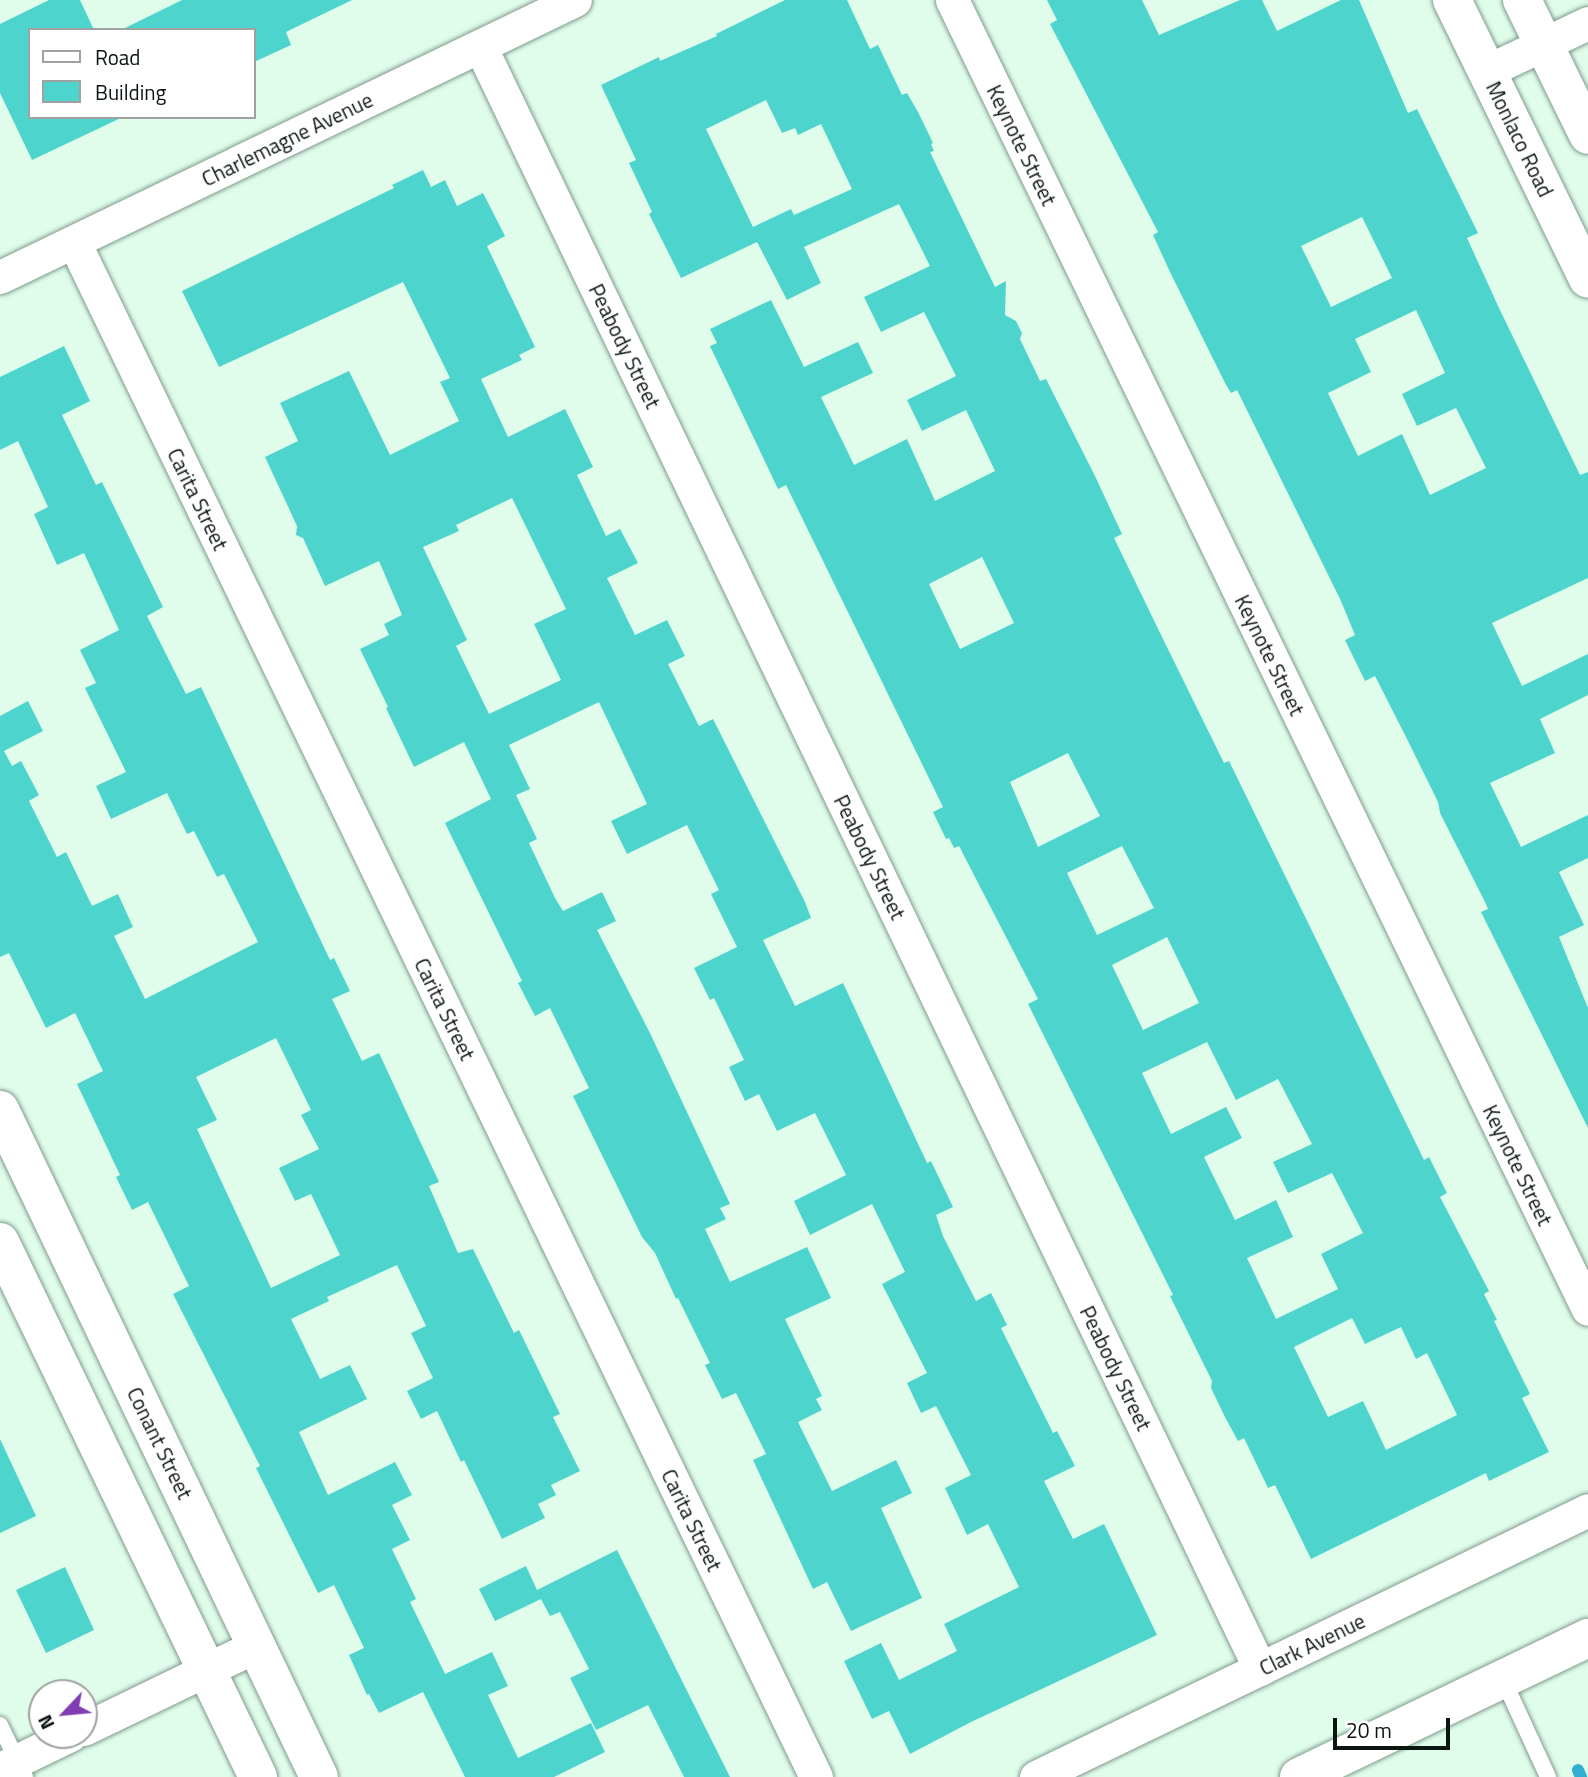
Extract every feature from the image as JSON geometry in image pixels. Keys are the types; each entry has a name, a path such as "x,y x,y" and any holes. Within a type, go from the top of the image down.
{"street":[{"name":"Charlemagne Avenue","path":"0,278 575,0"},
{"name":"Keynote Street","path":"952,0 1588,1309"},
{"name":"Monlaco Road","path":"1452,0 1588,278"},
{"path":"1522,0 1588,135"},
{"path":"1487,71 1588,23"},
{"name":"Peabody Street","path":"481,46 1260,1669"},
{"name":"Carita Street","path":"74,242 816,1777"},
{"name":"Conant Street","path":"0,1110 319,1777"},
{"path":"0,1242 258,1777"},
{"name":"Clark Avenue","path":"1036,1777 1588,1510"},
{"path":"1299,1777 1588,1638"},
{"path":"98,1721 256,1646"},
{"path":"14,1769 48,1749"}],"lane":[{"path":"1503,1679 1548,1777"},
{"path":"0,1725 14,1769"}],"building":[{"path":"49,0 80,0 93,28 28,28 28,119 119,119 32,160 0,93 0,24"},
{"path":"182,0 352,0 286,32 291,45 256,61 256,28 125,28"},
{"path":"785,0 847,0 870,49 878,45 902,95 907,93 933,143 931,144 934,151 930,152 995,287 1006,281 1005,315 1016,321 1022,333 1020,339 1040,381 1046,379 1095,476 1122,534 1114,538 1162,637 1224,763 1229,761 1424,1160 1429,1157 1447,1193 1440,1197 1489,1291 1484,1294 1497,1320 1494,1321 1530,1394 1522,1398 1549,1452 1489,1481 1486,1473 1311,1559 1275,1485 1268,1488 1244,1438 1238,1441 1170,1296 1173,1295 1028,1004 1038,999 959,846 954,848 949,838 946,839 933,812 943,807 786,485 778,489 710,346 717,343 710,329 771,300 804,367 858,342 873,373 821,397 854,465 907,439 935,501 995,471 966,410 922,431 907,400 956,376 924,312 881,332 864,297 930,266 899,204 804,247 821,283 787,300 757,242 681,278 649,214 652,212 629,163 636,160 601,85 659,57 660,61 717,36 716,34","holes":["766,100 782,133 795,128 798,135 821,124 852,189 794,215 791,209 753,227 706,129","982,557 1014,623 960,649 929,584","1068,753 1100,816 1038,847 1010,782","1122,846 1154,908 1097,935 1067,873","1167,937 1199,1003 1143,1030 1112,965","1207,1042 1236,1100 1278,1079 1312,1144 1273,1162 1288,1193 1332,1173 1363,1233 1321,1254 1338,1289 1276,1319 1247,1258 1293,1237 1276,1200 1235,1220 1204,1157 1242,1138 1226,1107 1171,1134 1142,1073","1352,1318 1365,1344 1401,1327 1416,1359 1427,1353 1457,1415 1386,1450 1363,1401 1328,1417 1294,1347"]},
{"path":"1047,0 1142,0 1159,35 1240,0 1262,0 1277,31 1341,0 1359,0 1408,113 1417,109 1478,233 1467,238 1499,308 1580,475 1588,472 1588,578 1492,623 1522,686 1588,654 1588,695 1540,719 1555,753 1490,783 1521,847 1588,815 1588,858 1559,872 1584,925 1559,937 1588,1008 1588,1128 1481,912 1488,909 1407,739 1375,676 1365,681 1345,640 1355,635 1341,601 1237,390 1231,393 1225,383 1170,272 1153,235 1158,232 1050,24 1057,20","holes":["1362,217 1392,278 1331,307 1301,246","1416,310 1445,373 1402,394 1417,426 1456,408 1486,468 1430,495 1402,434 1358,456 1328,393 1371,372 1355,339"]},
{"path":"423,170 431,187 445,180 457,206 483,193 505,236 487,246 535,347 519,355 522,360 481,379 508,437 565,409 593,467 577,475 606,536 620,529 638,563 607,578 635,635 667,620 685,656 668,664 699,726 713,719 811,918 763,940 795,1006 843,983 927,1163 931,1161 953,1207 936,1215 943,1236 976,1301 991,1293 1007,1325 1001,1328 1053,1433 1057,1431 1075,1466 1044,1481 1073,1539 1104,1524 1157,1635 971,1722 910,1754 889,1711 872,1719 844,1661 881,1643 899,1680 957,1651 944,1624 1019,1587 988,1524 967,1535 945,1488 971,1475 936,1406 921,1413 907,1383 927,1373 882,1284 905,1272 872,1204 810,1235 794,1201 846,1175 815,1113 777,1131 759,1094 745,1101 729,1067 744,1060 714,998 710,1000 694,968 737,947 711,894 719,890 687,825 627,854 611,821 647,804 599,702 509,745 530,789 516,795 537,839 529,843 555,898 563,911 602,892 616,921 597,930 650,1033 730,1204 720,1208 726,1219 705,1229 730,1282 807,1247 831,1298 785,1319 822,1396 816,1399 822,1410 798,1422 832,1491 896,1460 912,1493 881,1508 922,1598 851,1631 827,1582 813,1589 753,1460 766,1454 736,1393 722,1399 705,1365 710,1363 655,1253 642,1237 573,1096 589,1088 550,1008 535,1016 518,983 522,981 445,823 491,799 464,742 414,767 386,708 388,707 360,649 389,635 384,624 402,615 379,561 325,586 303,538 296,535 297,526 265,457 298,441 280,403 349,371 390,455 459,421 440,382 450,378 403,282 219,367 182,291 394,188 392,185","holes":["512,498 566,609 534,624 561,680 489,714 456,646 467,640 423,547 459,531 456,525"]},
{"path":"64,346 90,401 62,415 96,485 102,482 163,607 147,616 186,694 201,687 330,960 334,958 350,991 332,999 362,1061 379,1053 439,1182 429,1186 458,1253 473,1249 514,1333 519,1330 560,1414 553,1417 580,1471 551,1485 556,1495 538,1504 545,1518 502,1539 437,1411 421,1419 407,1391 433,1378 411,1333 426,1326 397,1265 327,1297 329,1301 291,1319 320,1379 350,1365 367,1399 299,1432 328,1495 395,1462 412,1495 392,1505 410,1540 392,1549 416,1599 410,1602 445,1674 492,1652 508,1686 488,1695 518,1758 591,1723 605,1752 554,1777 465,1777 423,1692 379,1713 369,1694 367,1695 349,1655 364,1648 334,1585 318,1593 256,1468 260,1466 173,1294 189,1286 148,1202 132,1210 116,1177 120,1175 77,1084 103,1071 75,1013 46,1028 9,953 0,957 0,716 28,701 43,731 4,751 12,766 21,761 39,795 29,801 57,857 66,852 92,906 118,894 133,927 114,936 145,999 258,942 224,874 217,877 194,831 187,834 167,793 111,819 96,786 126,772 85,688 96,683 80,650 119,630 84,553 57,565 34,514 48,507 18,441 0,450 0,377","holes":["276,1038 311,1110 301,1115 319,1149 279,1168 295,1201 311,1194 340,1255 271,1288 197,1129 217,1120 196,1077"]},
{"path":"0,1439 36,1516 0,1533"},
{"path":"617,1550 730,1777 684,1777 648,1705 596,1730 570,1678 589,1669 560,1612 550,1616 541,1599 495,1621 479,1589 526,1566 537,1590"},
{"path":"65,1567 94,1630 46,1653 16,1590"}],"waterway":[{"path":"1578,1770 1581,1777"}]}
